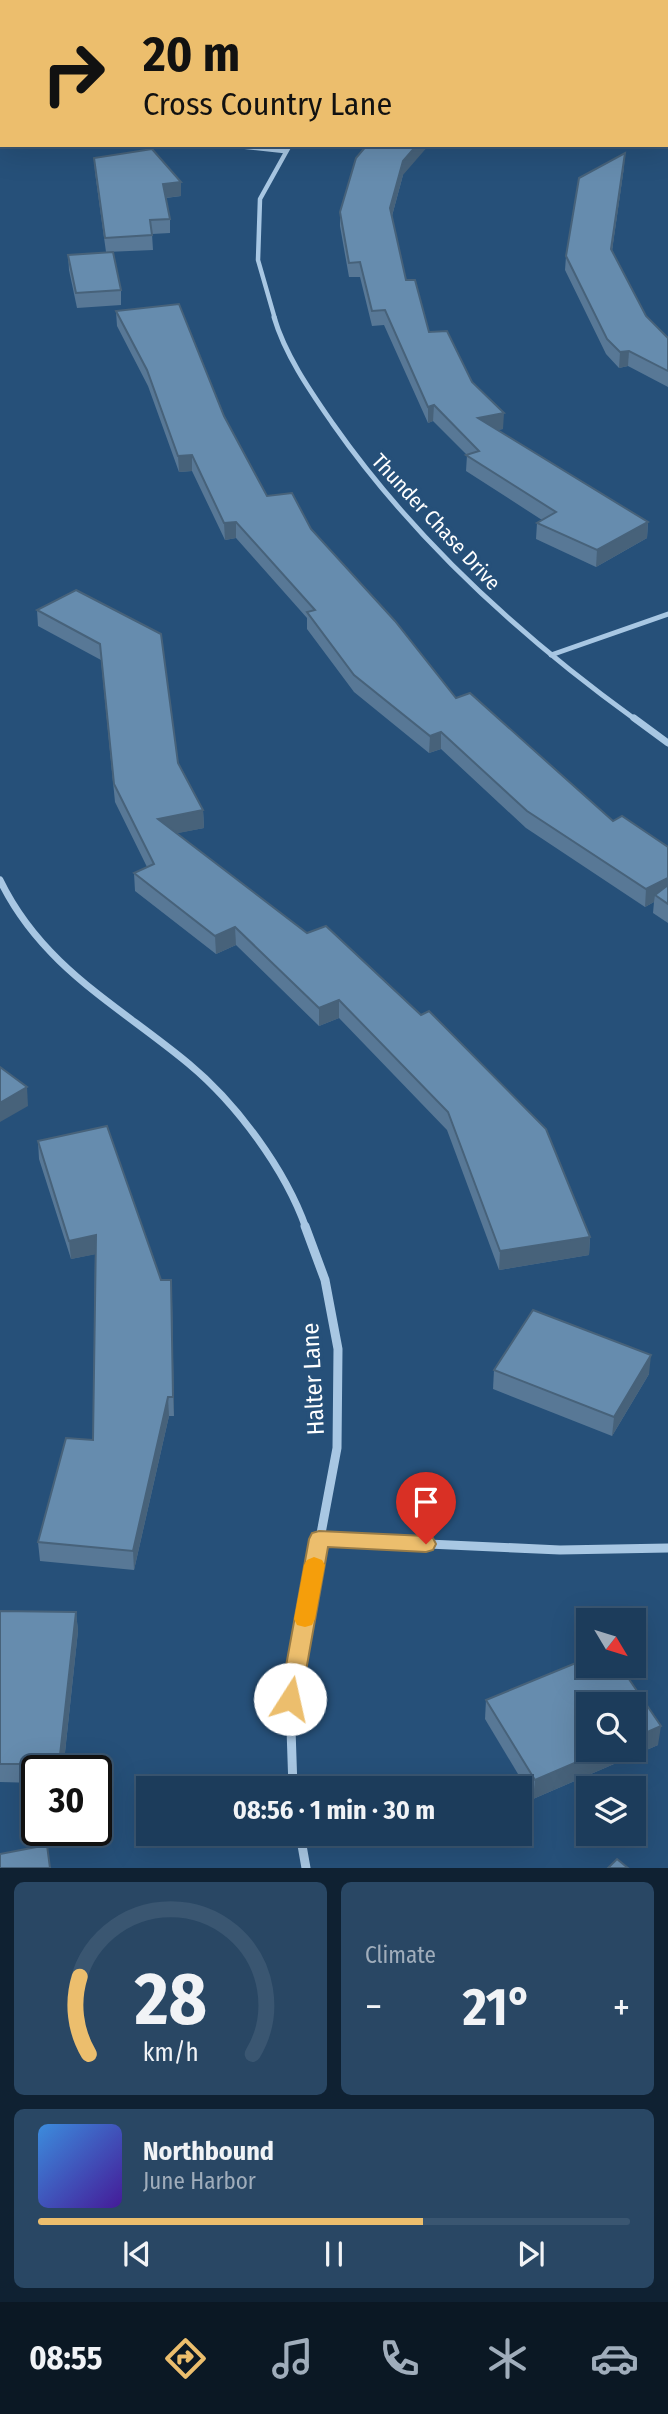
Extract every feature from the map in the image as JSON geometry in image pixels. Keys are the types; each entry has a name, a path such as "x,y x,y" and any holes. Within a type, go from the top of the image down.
{"street":[{"path":"247,147 284,151"},
{"name":"Thunder Chase Drive","path":"288,147 269,176 259,202 255,237 257,264 274,318 306,386 355,457 410,523 494,606 551,655 668,743"},
{"path":"551,655 668,614"},
{"name":"Halter Lane","path":"0,880 15,911 52,956 101,999 190,1065 235,1110 272,1161 303,1219 325,1280 338,1349 337,1448 290,1699 293,1776"},
{"path":"319,1539 560,1550 668,1548"},
{"path":"302,1846 306,1868"}],"building":[{"path":"365,147 415,147 403,161 390,208 406,280 415,280 429,332 447,331 472,382 504,413 478,418 648,522 597,550 537,523 556,512 466,455 479,451 434,405 428,407 385,310 372,311 360,262 349,263 340,212 356,158"},
{"path":"152,149 181,182 163,184 170,219 150,220 152,235 105,238 94,158"},
{"path":"625,153 611,249 646,316 668,338 668,371 629,351 620,352 607,339 566,256 579,178"},
{"path":"113,252 121,290 76,293 68,255"},
{"path":"179,304 224,416 267,496 292,493 311,529 395,621 456,698 470,693 613,821 622,816 668,847 668,878 646,889 527,811 441,732 430,736 354,675 307,612 315,610 236,522 224,523 192,455 178,456 147,370 116,311"},
{"path":"76,590 161,634 178,763 203,810 158,819 307,933 326,926 421,1015 429,1011 546,1129 590,1237 500,1251 448,1112 339,1000 319,1008 235,927 215,936 134,873 154,864 114,784 100,644 37,610"},
{"path":"668,885 668,904 655,895"},
{"path":"0,1067 27,1087 0,1103"},
{"path":"107,1126 161,1280 171,1280 173,1397 168,1397 133,1551 38,1542 66,1438 93,1440 96,1235 69,1241 38,1141"},
{"path":"533,1310 651,1355 614,1417 494,1370"},
{"path":"0,1611 76,1612 60,1755 21,1755 21,1764 0,1764"},
{"path":"576,1663 576,1678 628,1678 638,1692 576,1692 577,1762 535,1780 486,1700"},
{"path":"646,1704 661,1726 646,1733"},
{"path":"47,1846 50,1868 0,1868 0,1854"},
{"path":"617,1859 628,1868 608,1868"}],"slow traffic":[{"path":"305,1619 314,1565"}],"route":[{"path":"290,1699 319,1539 426,1544"}]}
